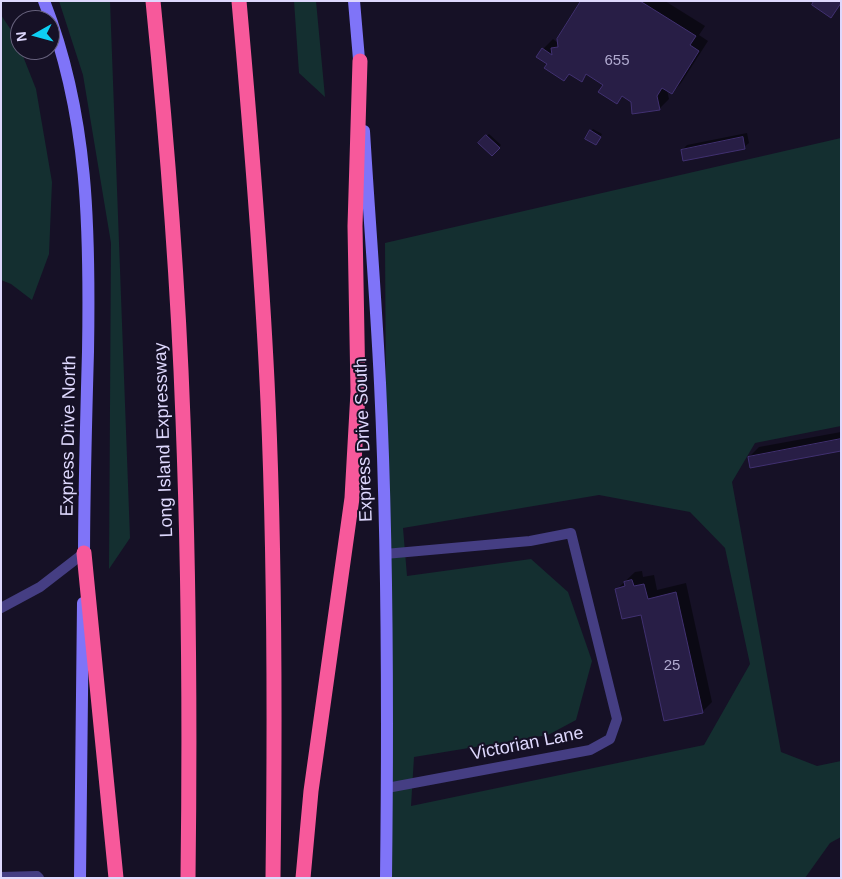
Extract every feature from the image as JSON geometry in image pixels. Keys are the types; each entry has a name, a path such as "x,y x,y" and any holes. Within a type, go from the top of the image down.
{"highway":[{"name":"Long Island Expressway","path":"153,1 167,142 183,418 190,696 188,878"},
{"path":"239,1 260,264 268,402 273,540 274,878"},
{"path":"303,878 311,790 352,498 358,392 354,226 360,61"},
{"path":"84,553 116,878"}],"main road":[{"name":"Express Drive North","path":"44,1 65,64 75,105 86,185 89,237 80,878"},
{"name":"Express Drive South","path":"354,1 360,61 380,384 385,554 386,878"}],"lane":[{"name":"Victorian Lane","path":"385,554 530,541 571,532 617,719 610,739 590,750 387,788"},
{"path":"1,608 40,587 84,553"},
{"path":"1,877 37,876 39,878"}],"green space":[{"path":"59,1 110,1 130,538 109,569 111,243 83,75"},
{"path":"294,1 316,1 325,97 299,73"},
{"path":"1,15 10,28 10,60 25,60 36,89 52,182 49,254 32,300 11,284 1,280"},
{"path":"841,138 841,426 755,443 732,482 781,752 817,766 841,761 841,837 830,843 805,878 389,878 385,243","holes":["599,495 690,512 725,548 750,664 704,745 411,806 414,757 548,735 576,720 592,661 568,592 531,559 407,576 403,528"]}],"building":[{"path":"581,1 640,1 696,36 690,45 699,51 672,94 662,88 657,96 660,110 632,114 631,102 622,96 617,104 598,92 603,85 586,74 582,82 569,74 564,81 544,68 547,64 536,57 542,48 552,55 551,48 558,47 557,39"},
{"path":"814,1 841,1 841,3 831,18 812,5"},
{"path":"590,130 601,137 596,145 585,139"},
{"path":"486,135 500,148 492,156 478,143"},
{"path":"743,137 745,149 683,161 681,150"},
{"path":"841,439 841,451 750,468 748,457"},
{"path":"632,580 634,586 644,584 648,599 676,592 703,713 664,721 641,615 622,619 615,589 625,586 624,582"}]}
